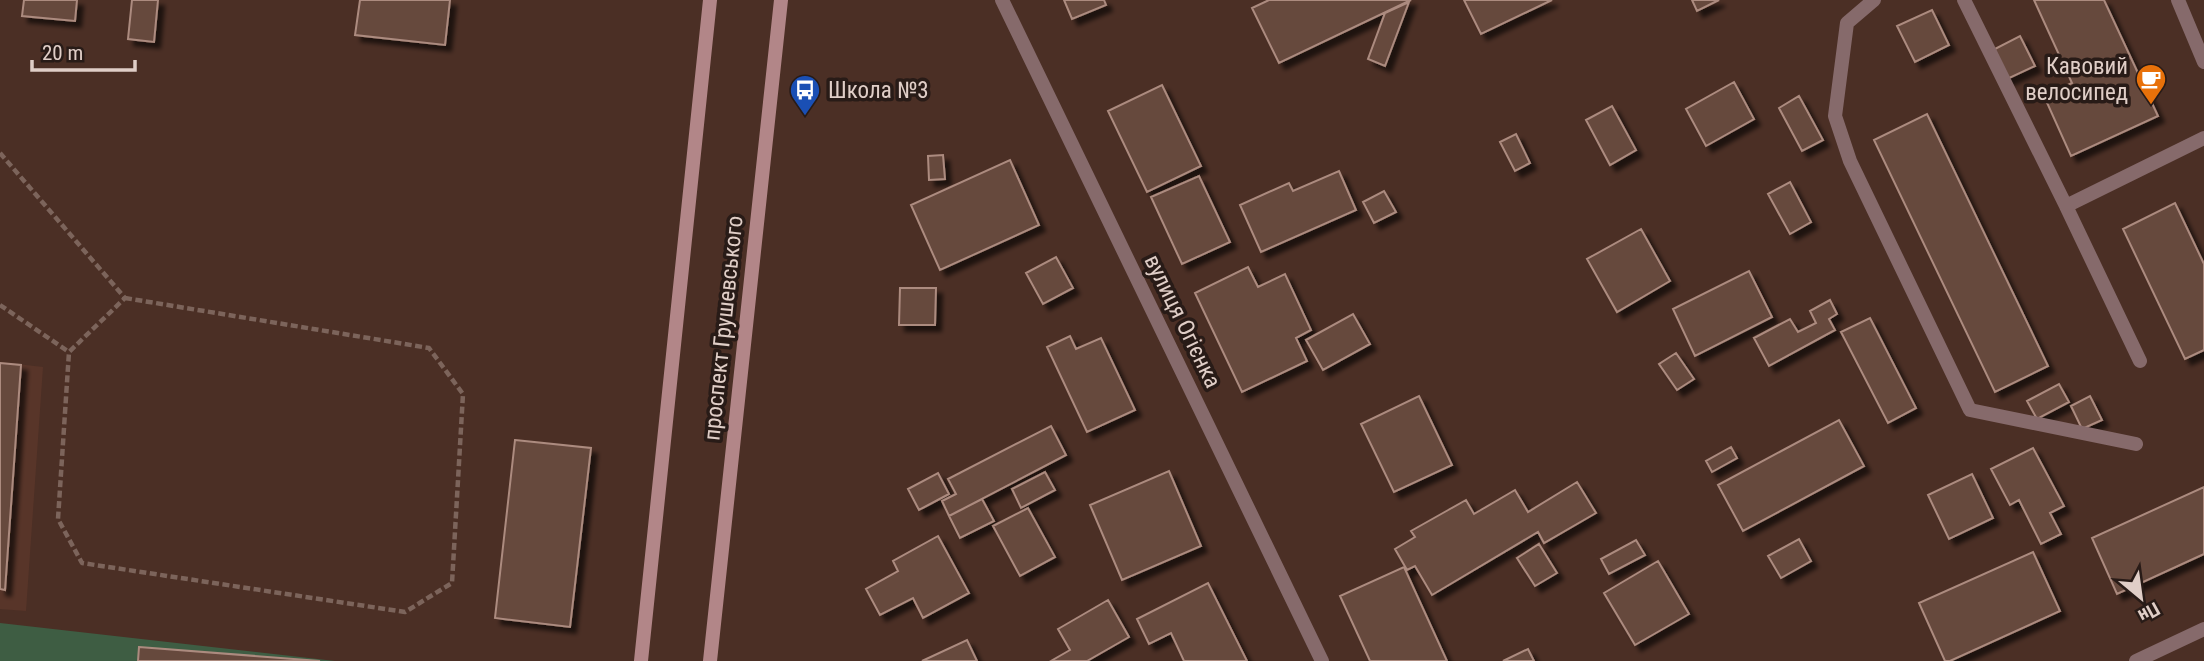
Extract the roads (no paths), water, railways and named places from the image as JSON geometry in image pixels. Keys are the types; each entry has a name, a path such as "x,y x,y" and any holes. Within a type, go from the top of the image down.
{"main road":[{"name":"проспект Грушевського","path":"641,661 710,0"},
{"name":"проспект Грушевського","path":"710,661 781,0"}],"street":[{"name":"вулиця Огієнка","path":"1002,0 1322,661"},
{"path":"1874,0 1847,23 1835,116 1850,161 1970,410 2136,444"},
{"path":"1964,0 2140,361"},
{"path":"2178,0 2204,62"},
{"path":"2066,206 2204,138"},
{"path":"2136,661 2204,629"}],"place":[{"name":"Кавовий велосипед","path":"2151,106"},
{"name":"Школа №3","path":"805,117"}]}
